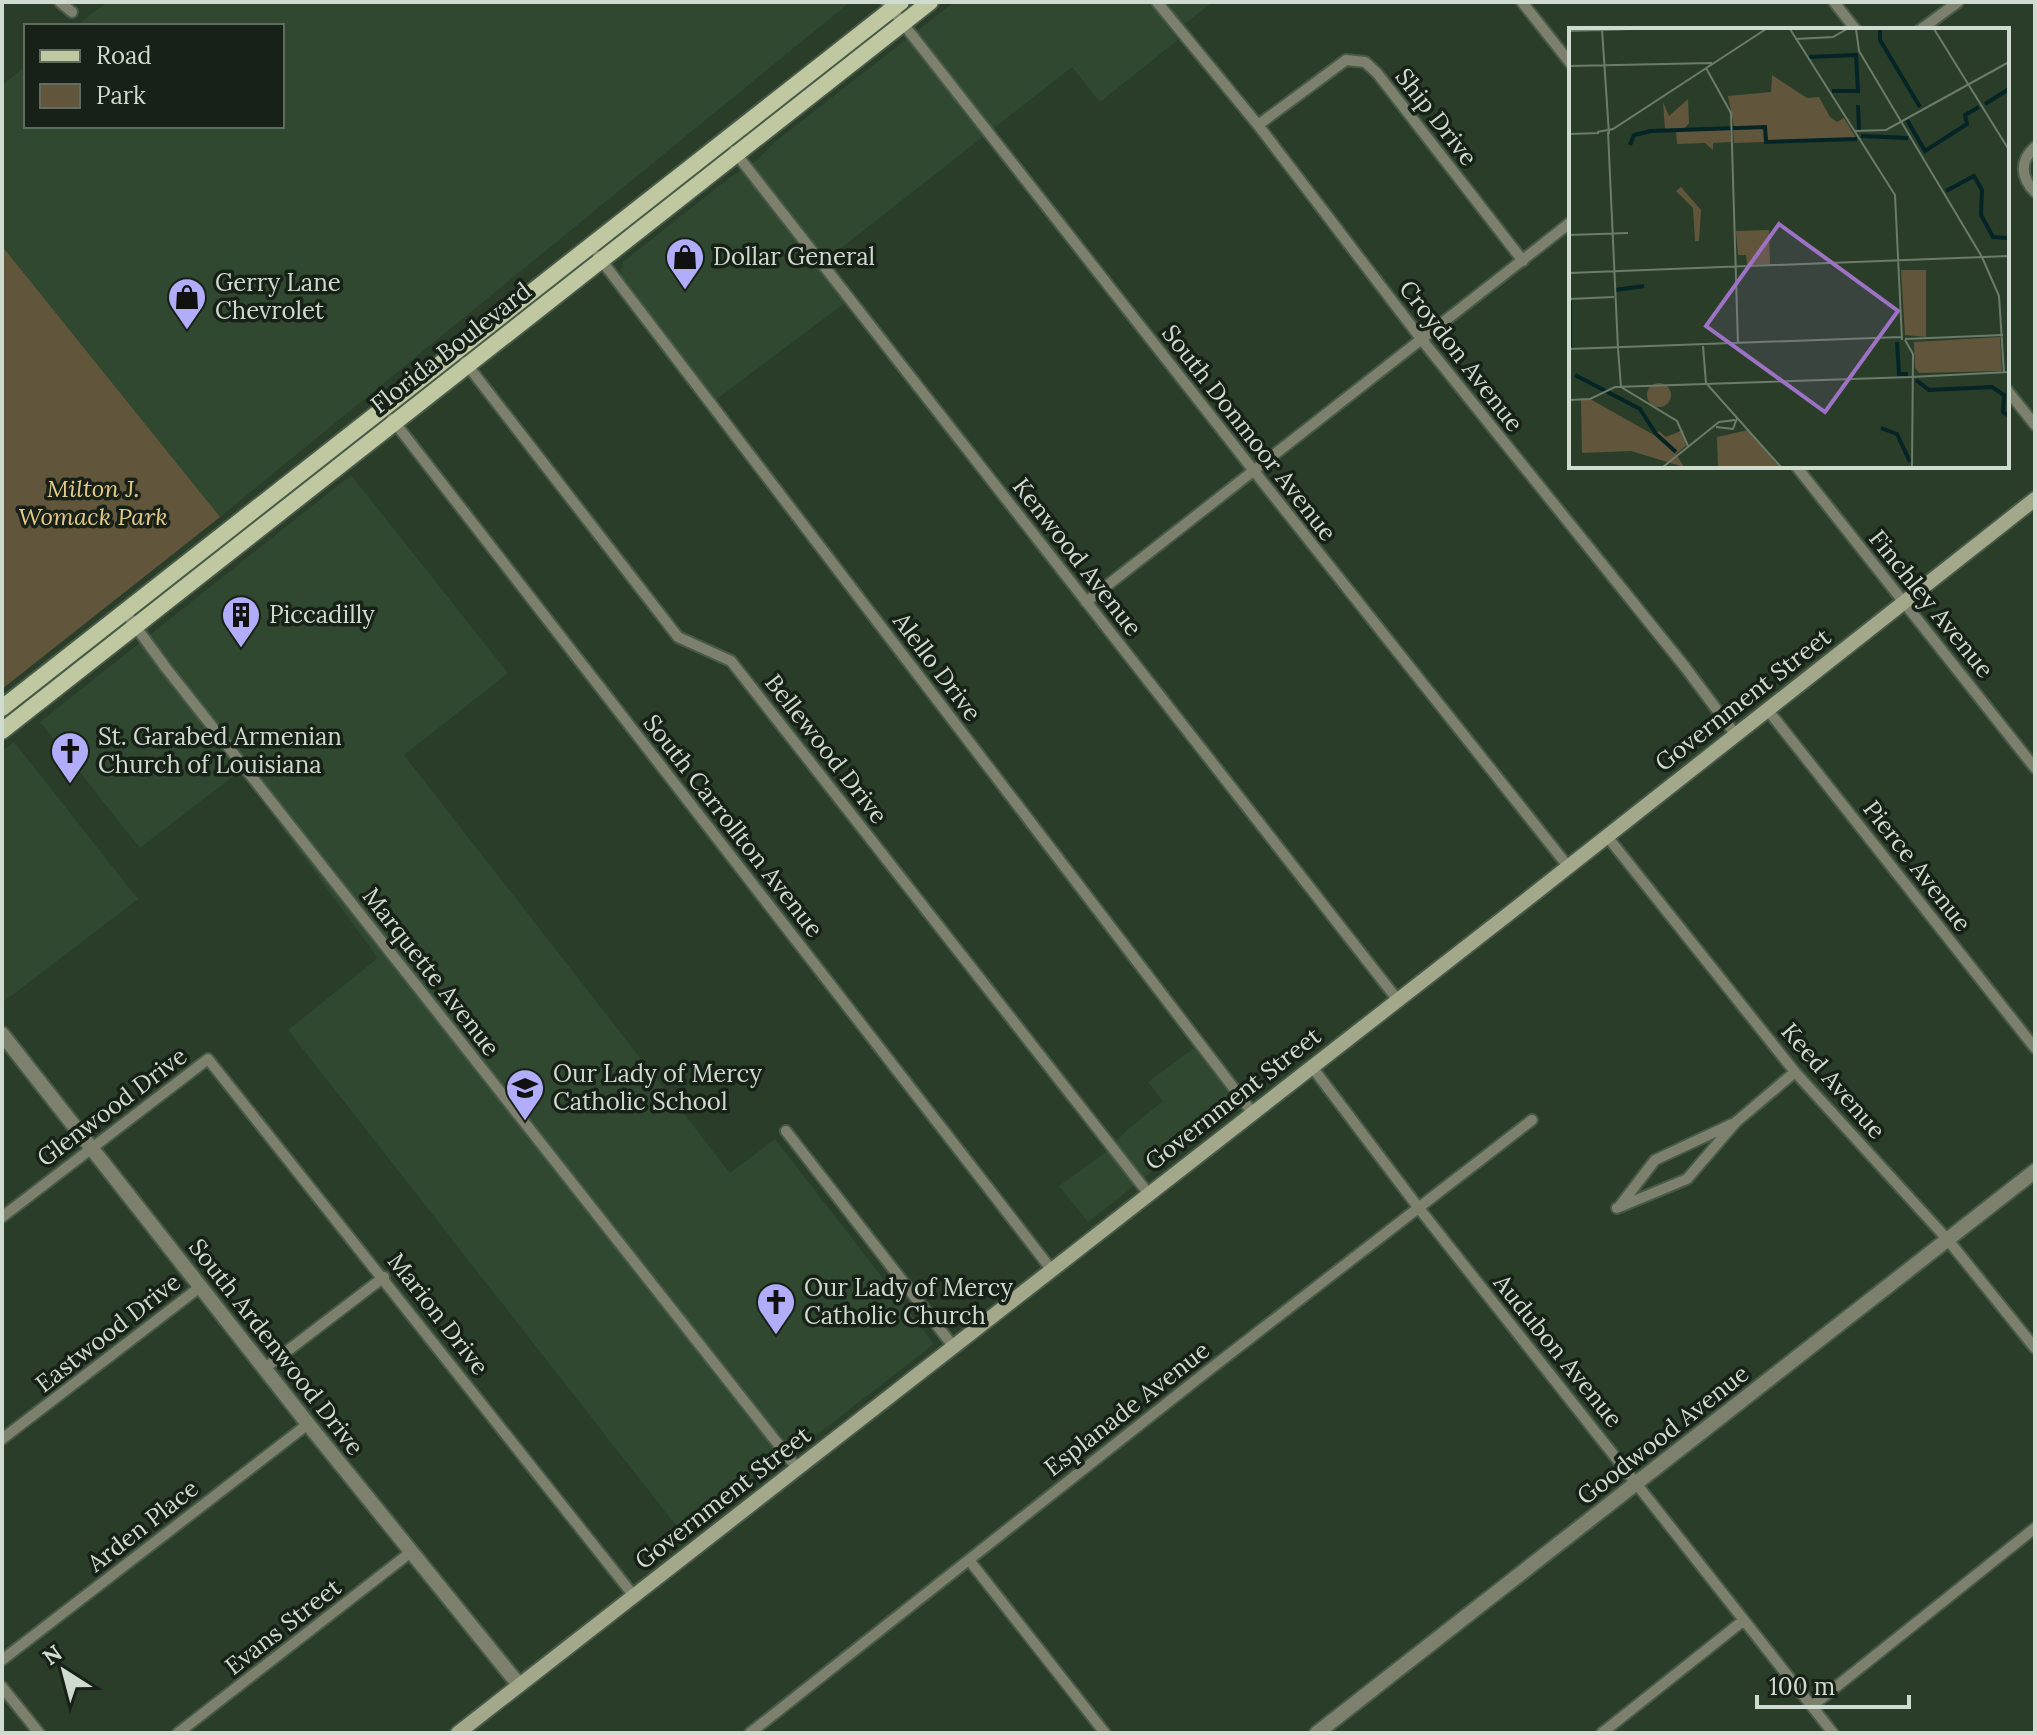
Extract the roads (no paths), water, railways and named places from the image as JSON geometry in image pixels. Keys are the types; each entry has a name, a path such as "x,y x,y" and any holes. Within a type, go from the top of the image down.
{"main road":[{"name":"Florida Boulevard","path":"2,731 930,2"},
{"name":"Florida Boulevard","path":"2,708 727,139 893,4"},
{"name":"Government Street","path":"458,1733 2035,499"},
{"path":"215,542 225,556"}],"street":[{"path":"60,2 72,12"},
{"name":"Croydon Avenue","path":"1157,2 1258,125 1422,340 1685,667 1735,734"},
{"path":"1522,2 1569,61"},
{"path":"1834,2 1854,28"},
{"path":"1923,28 1958,2"},
{"name":"South Donmoor Avenue","path":"893,4 903,23 1567,865"},
{"name":"Ship Drive","path":"1258,125 1346,60 1365,62 1377,73 1523,261"},
{"name":"Kenwood Avenue","path":"727,139 736,155 1397,999"},
{"path":"2035,147 2028,153 2023,165 2026,183 2035,192"},
{"path":"1086,602 1569,224"},
{"name":"Alello Drive","path":"590,246 1252,1112"},
{"name":"Bellewood Drive","path":"456,351 678,637 731,661 1148,1193"},
{"path":"2009,392 2035,425"},
{"name":"South Carrollton Avenue","path":"384,408 1051,1269"},
{"name":"Finchley Avenue","path":"1798,468 2035,768"},
{"name":"Marquette Avenue","path":"125,612 797,1468"},
{"name":"Pierce Avenue","path":"1767,709 2035,1048"},
{"name":"Keed Avenue","path":"1606,835 1795,1072 1948,1240 2035,1348"},
{"name":"South Ardenwood Drive","path":"2,1034 308,1424 519,1685"},
{"name":"Glenwood Drive","path":"2,1217 208,1059"},
{"name":"Marion Drive","path":"208,1059 634,1596"},
{"name":"Audubon Avenue","path":"1312,1067 1418,1207 1833,1733"},
{"path":"1736,1122 1655,1160 1617,1208 1687,1179 1736,1122 1795,1072"},
{"name":"Esplanade Avenue","path":"750,1733 1532,1120"},
{"path":"786,1131 953,1346"},
{"name":"Goodwood Avenue","path":"1317,1733 2035,1171"},
{"path":"265,1368 384,1277"},
{"name":"Eastwood Drive","path":"2,1439 200,1287"},
{"name":"Arden Place","path":"2,1660 308,1424"},
{"path":"1812,1706 2035,1528"},
{"name":"Evans Street","path":"178,1733 411,1552"},
{"path":"969,1560 1105,1733"},
{"path":"1602,1733 1744,1620"},
{"path":"2,1687 39,1733"}],"place":[{"name":"Dollar General","path":"685,291"},
{"name":"Gerry Lane Chevrolet","path":"187,331"},
{"name":"Piccadilly","path":"241,649"},
{"name":"St. Garabed Armenian Church of Louisiana","path":"70,785"},
{"name":"Our Lady of Mercy Catholic School","path":"525,1122"},
{"name":"Our Lady of Mercy Catholic Church","path":"776,1336"}],"park label":[{"name":"Milton J. Womack Park","path":"93,503"}]}
